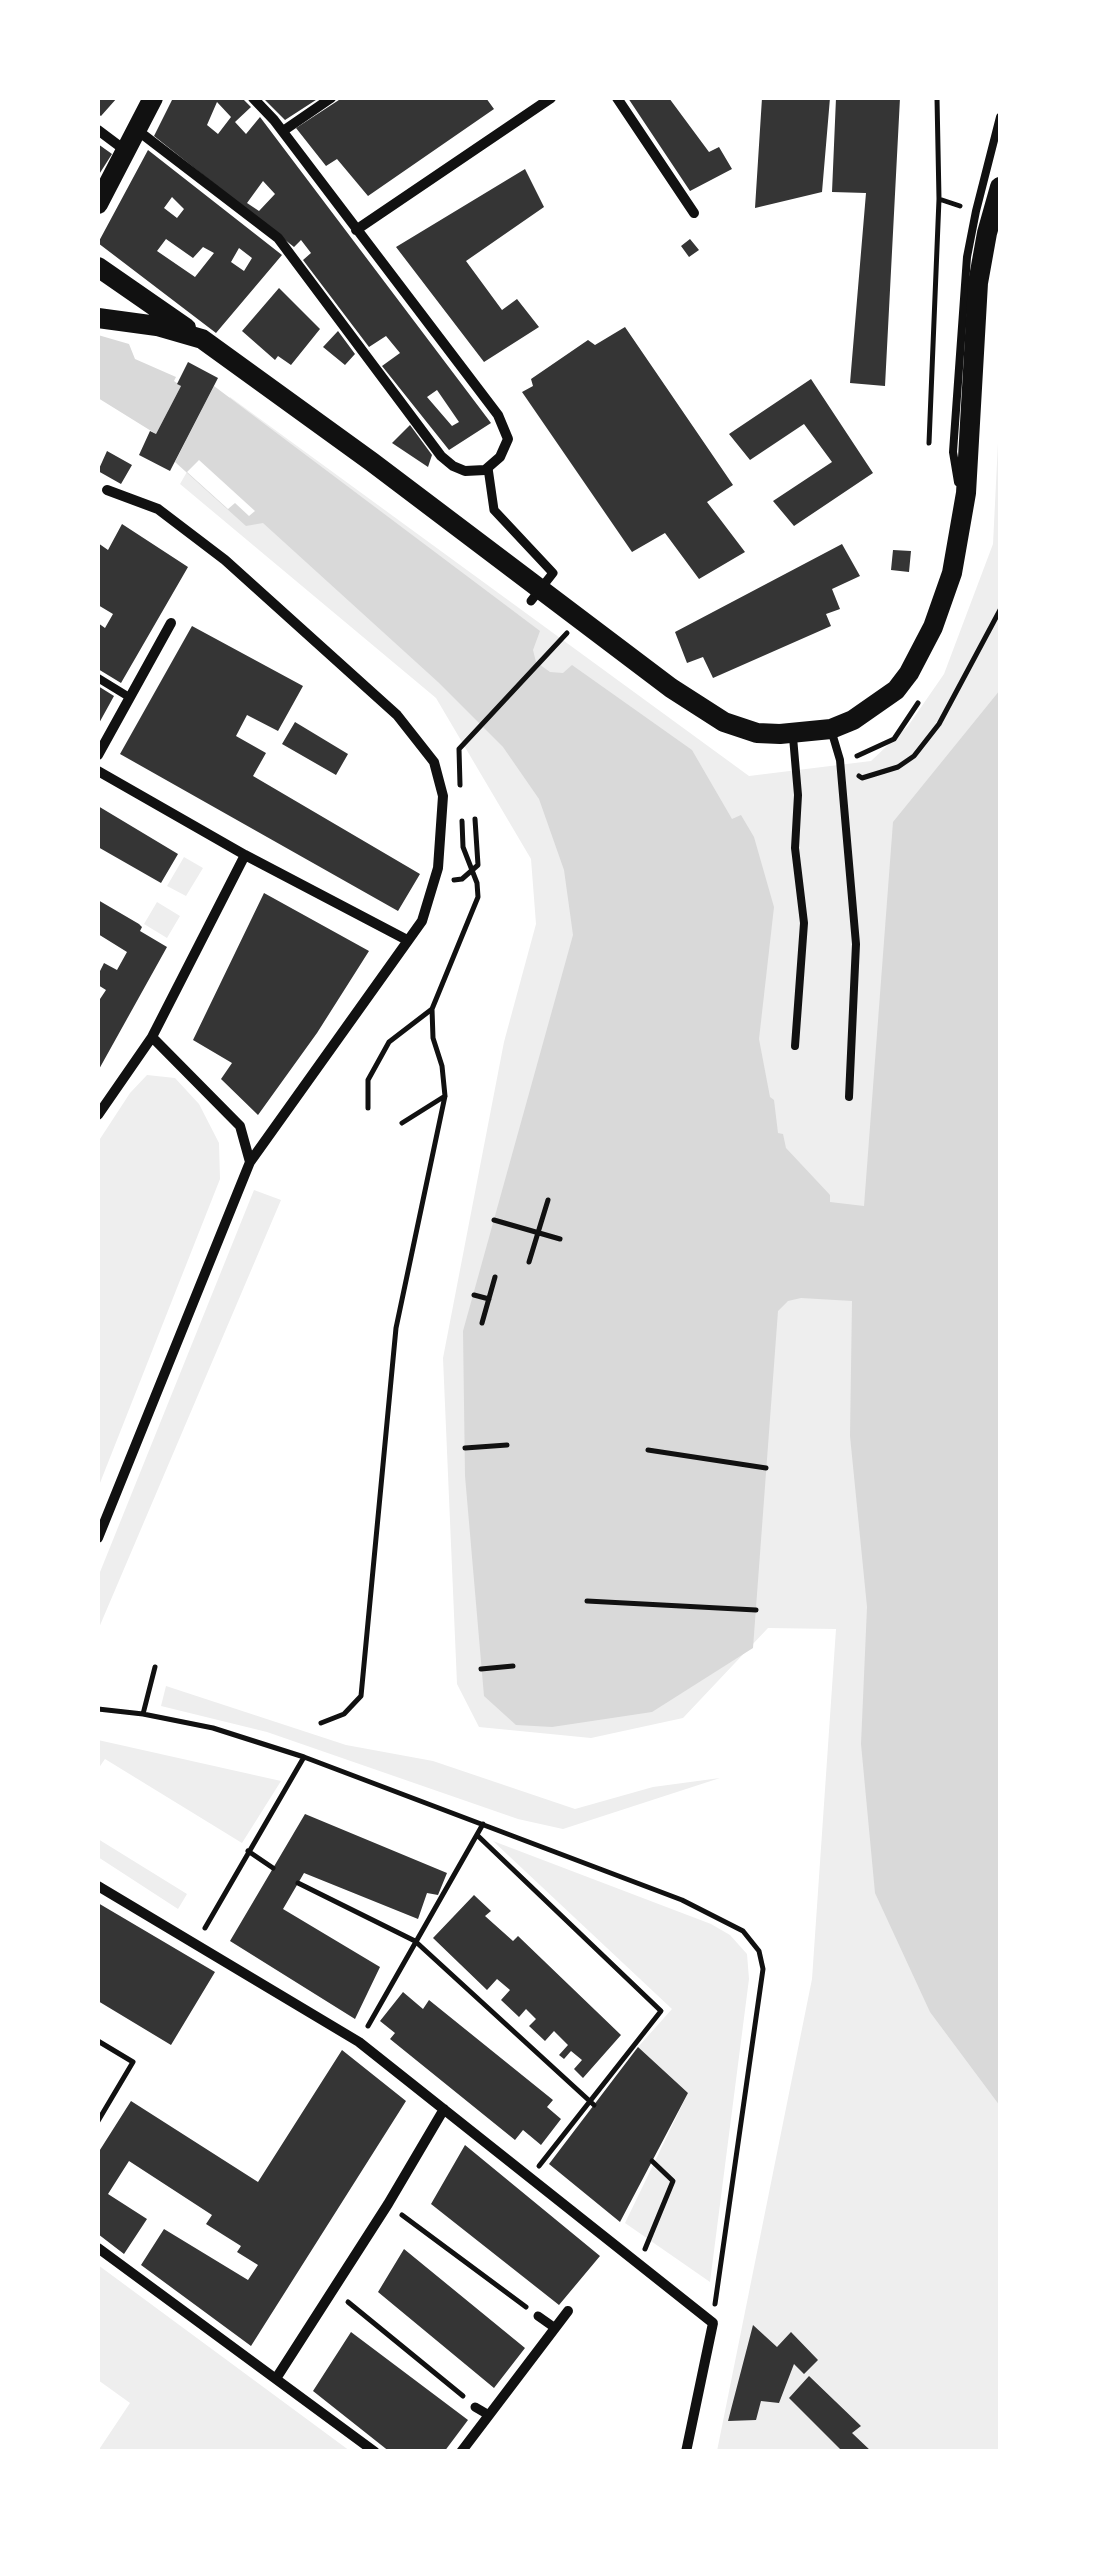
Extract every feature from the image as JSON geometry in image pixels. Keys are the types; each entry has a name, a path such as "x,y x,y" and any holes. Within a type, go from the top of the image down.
{"main road":[{"path":"98,204 153,98"},
{"path":"98,267 202,339 536,595 709,714 757,733 812,730 877,706 910,673 948,588 962,512 978,282 986,233 1000,187"},
{"path":"98,318 156,326 202,339"}],"street":[{"path":"137,130 288,249 441,456 453,466 476,473 488,468 500,456 508,439 498,415 282,130 253,98"},
{"path":"282,130 330,98"},
{"path":"356,230 551,98"},
{"path":"617,98 694,213"},
{"path":"98,130 126,151"},
{"path":"488,468 494,510 553,573 536,595"},
{"path":"98,1538 250,1162 422,920 438,868 443,796 434,762 396,715 225,560 158,509 107,490"},
{"path":"98,754 171,623"},
{"path":"98,771 406,940"},
{"path":"98,1115 152,1037 245,855"},
{"path":"152,1037 240,1126 250,1162"},
{"path":"98,1886 359,2042 713,2323 686,2452"},
{"path":"277,2376 444,2109"},
{"path":"98,2248 376,2452"},
{"path":"461,2452 568,2311"},
{"path":"538,2316 555,2328"},
{"path":"475,2407 487,2414"}],"lane":[{"path":"962,512 953,452 963,300 976,211 1000,117"},
{"path":"98,678 129,697"},
{"path":"795,1046 804,923 794,848 797,762 812,730 840,760 856,944 848,1097"}],"path":[{"path":"929,443 938,199 937,98"},
{"path":"938,199 976,211"},
{"path":"840,760 862,778 898,768 914,756 939,724 1000,610"},
{"path":"460,788 459,750 569,631"},
{"path":"321,1724 344,1714 362,1696 396,1328 445,1096 442,1066 433,1038 432,1009 478,897 473,869 463,847 461,808"},
{"path":"446,880 462,880 478,865 475,819"},
{"path":"368,1108 368,1080 390,1042 432,1009"},
{"path":"402,1123 445,1096"},
{"path":"529,1262 548,1200"},
{"path":"494,1220 560,1239"},
{"path":"482,1323 496,1276"},
{"path":"474,1295 489,1299"},
{"path":"464,1448 507,1445"},
{"path":"648,1450 766,1468"},
{"path":"587,1601 756,1610"},
{"path":"481,1669 513,1666"},
{"path":"143,1714 156,1667"},
{"path":"98,1709 213,1728 304,1758 715,1915 743,1931 759,1951 763,1969 713,2323"},
{"path":"196,1946 304,1758"},
{"path":"359,2042 483,1824"},
{"path":"477,1834 661,2010 592,2103 531,2176"},
{"path":"248,1851 273,1868"},
{"path":"298,1883 415,1940 592,2103"},
{"path":"98,2041 133,2062 98,2121"},
{"path":"639,2265 673,2181 652,2161"},
{"path":"388,2204 524,2306"},
{"path":"334,2290 462,2396"}],"shaded area":[{"path":"98,335 129,344 135,359 176,377 174,381 181,386 156,434 98,398"},
{"path":"214,386 540,631 533,650 536,662 550,672 563,673 572,665 692,750 732,819 741,815 754,837 774,907 759,1039 770,1097 774,1100 778,1133 783,1134 786,1148 830,1195 830,1202 864,1206 893,822 1000,690 1000,2106 930,2012 875,1893 861,1744 867,1607 850,1436 852,1301 801,1298 788,1301 778,1311 753,1648 652,1712 552,1727 516,1725 484,1696 465,1476 463,1331 573,935 564,870 539,799 503,747 438,682 263,523 246,526 175,462"},
{"path":"230,397 749,776 871,761 908,726 944,674 993,544 1000,402 1000,2451 717,2451 812,1979 836,1629 768,1628 683,1718 591,1738 479,1727 457,1684 443,1358 504,1042 536,924 531,859 436,698 180,484"},
{"path":"184,857 203,868 186,896 167,886"},
{"path":"157,902 180,916 167,938 144,924"},
{"path":"147,1075 175,1078 199,1104 219,1143 220,1179 98,1488 98,1142 130,1093"},
{"path":"254,1190 281,1200 98,1630 98,1577"},
{"path":"166,1686 346,1745 433,1761 575,1809 653,1787 720,1778 563,1829 518,1819 267,1732 161,1706"},
{"path":"98,1740 281,1781 242,1843 105,1759 98,1769"},
{"path":"98,1839 187,1894 178,1909 98,1857"},
{"path":"493,1841 711,1924 730,1935 747,1954 749,1979 710,2282 625,2223 688,2093 638,2047 672,2009"},
{"path":"98,2265 350,2451 98,2451 130,2403 98,2380"}],"pier":[{"path":"199,460 255,511 249,516 235,503 228,509 187,472"}],"building":[{"path":"98,98 117,98 101,116"},
{"path":"173,98 242,98 251,107 235,122 246,134 260,117 491,423 449,450 382,366 400,353 386,336 369,347 303,260 311,253 301,240 294,247 154,136","holes":["217,102 231,117 218,134 207,125","263,181 275,194 259,211 247,203","437,390 459,422 452,426 427,397"]},
{"path":"263,98 319,98 285,120"},
{"path":"342,98 486,98 494,109 368,196 337,159 326,166 296,128"},
{"path":"628,98 669,98 709,152 719,147 732,169 690,191"},
{"path":"762,98 830,98 822,192 755,208"},
{"path":"836,98 900,98 885,386 850,383 866,193 832,192"},
{"path":"98,144 112,154 98,176"},
{"path":"148,150 282,255 216,333 98,243","holes":["172,197 184,209 177,218 164,208","166,239 193,258 203,247 214,253 195,277 157,251","239,248 252,258 244,271 231,262"]},
{"path":"525,169 544,207 466,261 502,310 517,299 539,327 484,362 396,247"},
{"path":"690,239 699,250 689,257 681,246"},
{"path":"279,288 320,329 291,365 278,356 275,360 242,331"},
{"path":"625,327 733,485 707,502 745,552 699,579 665,533 632,552 522,392 533,386 531,379 588,340 595,345"},
{"path":"338,331 355,354 345,365 323,347"},
{"path":"188,362 218,378 170,471 139,455 150,431 156,434 181,386 177,384"},
{"path":"811,379 873,473 794,526 773,501 832,462 804,424 750,460 729,434"},
{"path":"410,425 432,455 428,467 392,443"},
{"path":"107,451 132,465 121,484 98,471"},
{"path":"122,524 188,567 121,683 98,669 98,623 105,628 113,614 98,605 98,543 108,550"},
{"path":"842,544 860,576 832,589 840,609 826,614 831,626 713,678 703,657 687,663 675,632"},
{"path":"893,550 911,551 909,572 891,570"},
{"path":"192,626 303,686 278,731 247,715 236,736 266,753 253,776 420,874 398,911 120,754"},
{"path":"98,686 114,696 98,725"},
{"path":"295,722 348,754 336,775 282,744"},
{"path":"98,806 178,854 161,883 98,847"},
{"path":"264,893 369,951 258,1115 221,1079 232,1063 193,1040"},
{"path":"98,900 139,924 140,931 167,947 98,1071 98,1002 106,990 98,985 98,975 104,963 117,970 127,952 98,934"},
{"path":"305,1814 447,1873 438,1895 427,1893 418,1919 304,1873 283,1909 380,1967 355,2019 230,1941"},
{"path":"474,1895 491,1911 485,1916 513,1941 518,1936 621,2035 583,2078 574,2069 582,2060 571,2051 564,2059 559,2055 568,2045 554,2031 545,2041 529,2026 536,2019 526,2009 519,2017 501,2000 510,1990 497,1979 487,1990 433,1938"},
{"path":"98,1903 215,1972 171,2045 98,2001"},
{"path":"403,1992 423,2009 429,2000 553,2100 547,2107 561,2119 541,2145 523,2130 515,2140 390,2039 395,2033 380,2021"},
{"path":"638,2047 688,2093 620,2222 549,2164"},
{"path":"342,2050 406,2101 251,2346 141,2265 164,2229 248,2280 258,2265 237,2252 241,2246 206,2224 212,2215 129,2161 108,2194 147,2219 124,2254 98,2234 98,2153 131,2101 258,2182"},
{"path":"465,2145 600,2256 559,2305 431,2204"},
{"path":"404,2249 525,2348 494,2388 378,2292"},
{"path":"753,2325 777,2347 791,2332 818,2360 804,2374 794,2364 779,2403 761,2401 756,2420 728,2421"},
{"path":"351,2332 468,2420 444,2452 390,2452 313,2391"},
{"path":"809,2376 861,2426 852,2433 872,2452 843,2452 789,2398"}]}
